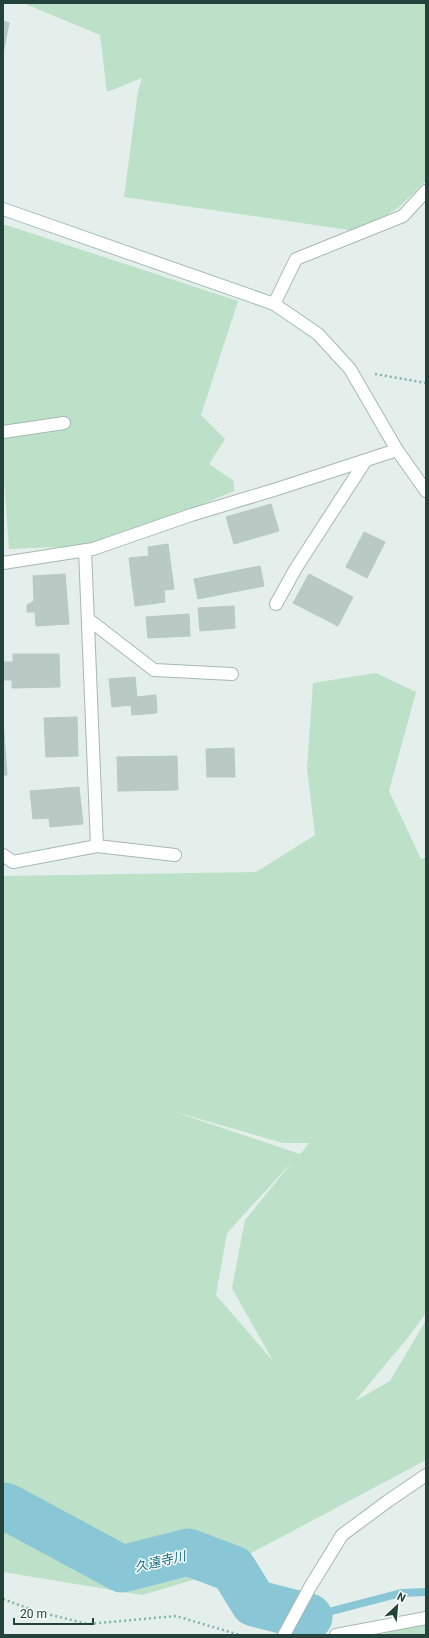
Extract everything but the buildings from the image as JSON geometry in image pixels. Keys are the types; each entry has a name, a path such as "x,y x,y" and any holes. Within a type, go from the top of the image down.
{"street":[{"path":"274,304 296,259 403,216 426,191"},
{"path":"3,209 274,304 318,334 350,369 397,450 426,491"},
{"path":"3,432 64,423"},
{"path":"3,563 93,549 191,515 397,450"},
{"path":"276,604 296,568 366,460"},
{"path":"86,550 97,846"},
{"path":"88,619 154,670 232,674"},
{"path":"3,855 13,862 97,846 175,855"},
{"path":"285,1633 303,1598 342,1535 426,1475"},
{"path":"336,1635 426,1618"}],"path":[{"path":"350,369 426,383"},
{"path":"3,1599 35,1611 88,1624 176,1616 240,1635"}],"green space":[{"path":"23,3 426,3 426,181 399,207 362,232 124,197 138,91 142,78 107,92 100,35"},
{"path":"3,224 238,301 201,415 225,439 209,464 234,481 234,491 105,545 9,549 3,466"},
{"path":"376,673 416,692 389,791 421,859 426,857 426,1313 410,1335 355,1401 390,1381 426,1320 426,1460 210,1575 142,1595 3,1572 3,876 256,872 315,835 307,768 313,683","holes":["172,1111 283,1143 309,1143 300,1154","293,1161 245,1220 232,1288 273,1361 216,1295 227,1233"]},
{"path":"426,1619 426,1635 382,1635 413,1621"}],"waterway":[{"name":"久遠寺川","path":"3,1506 122,1569 188,1552 233,1569 254,1603 309,1617"},
{"path":"309,1617 401,1593 426,1592"}]}
